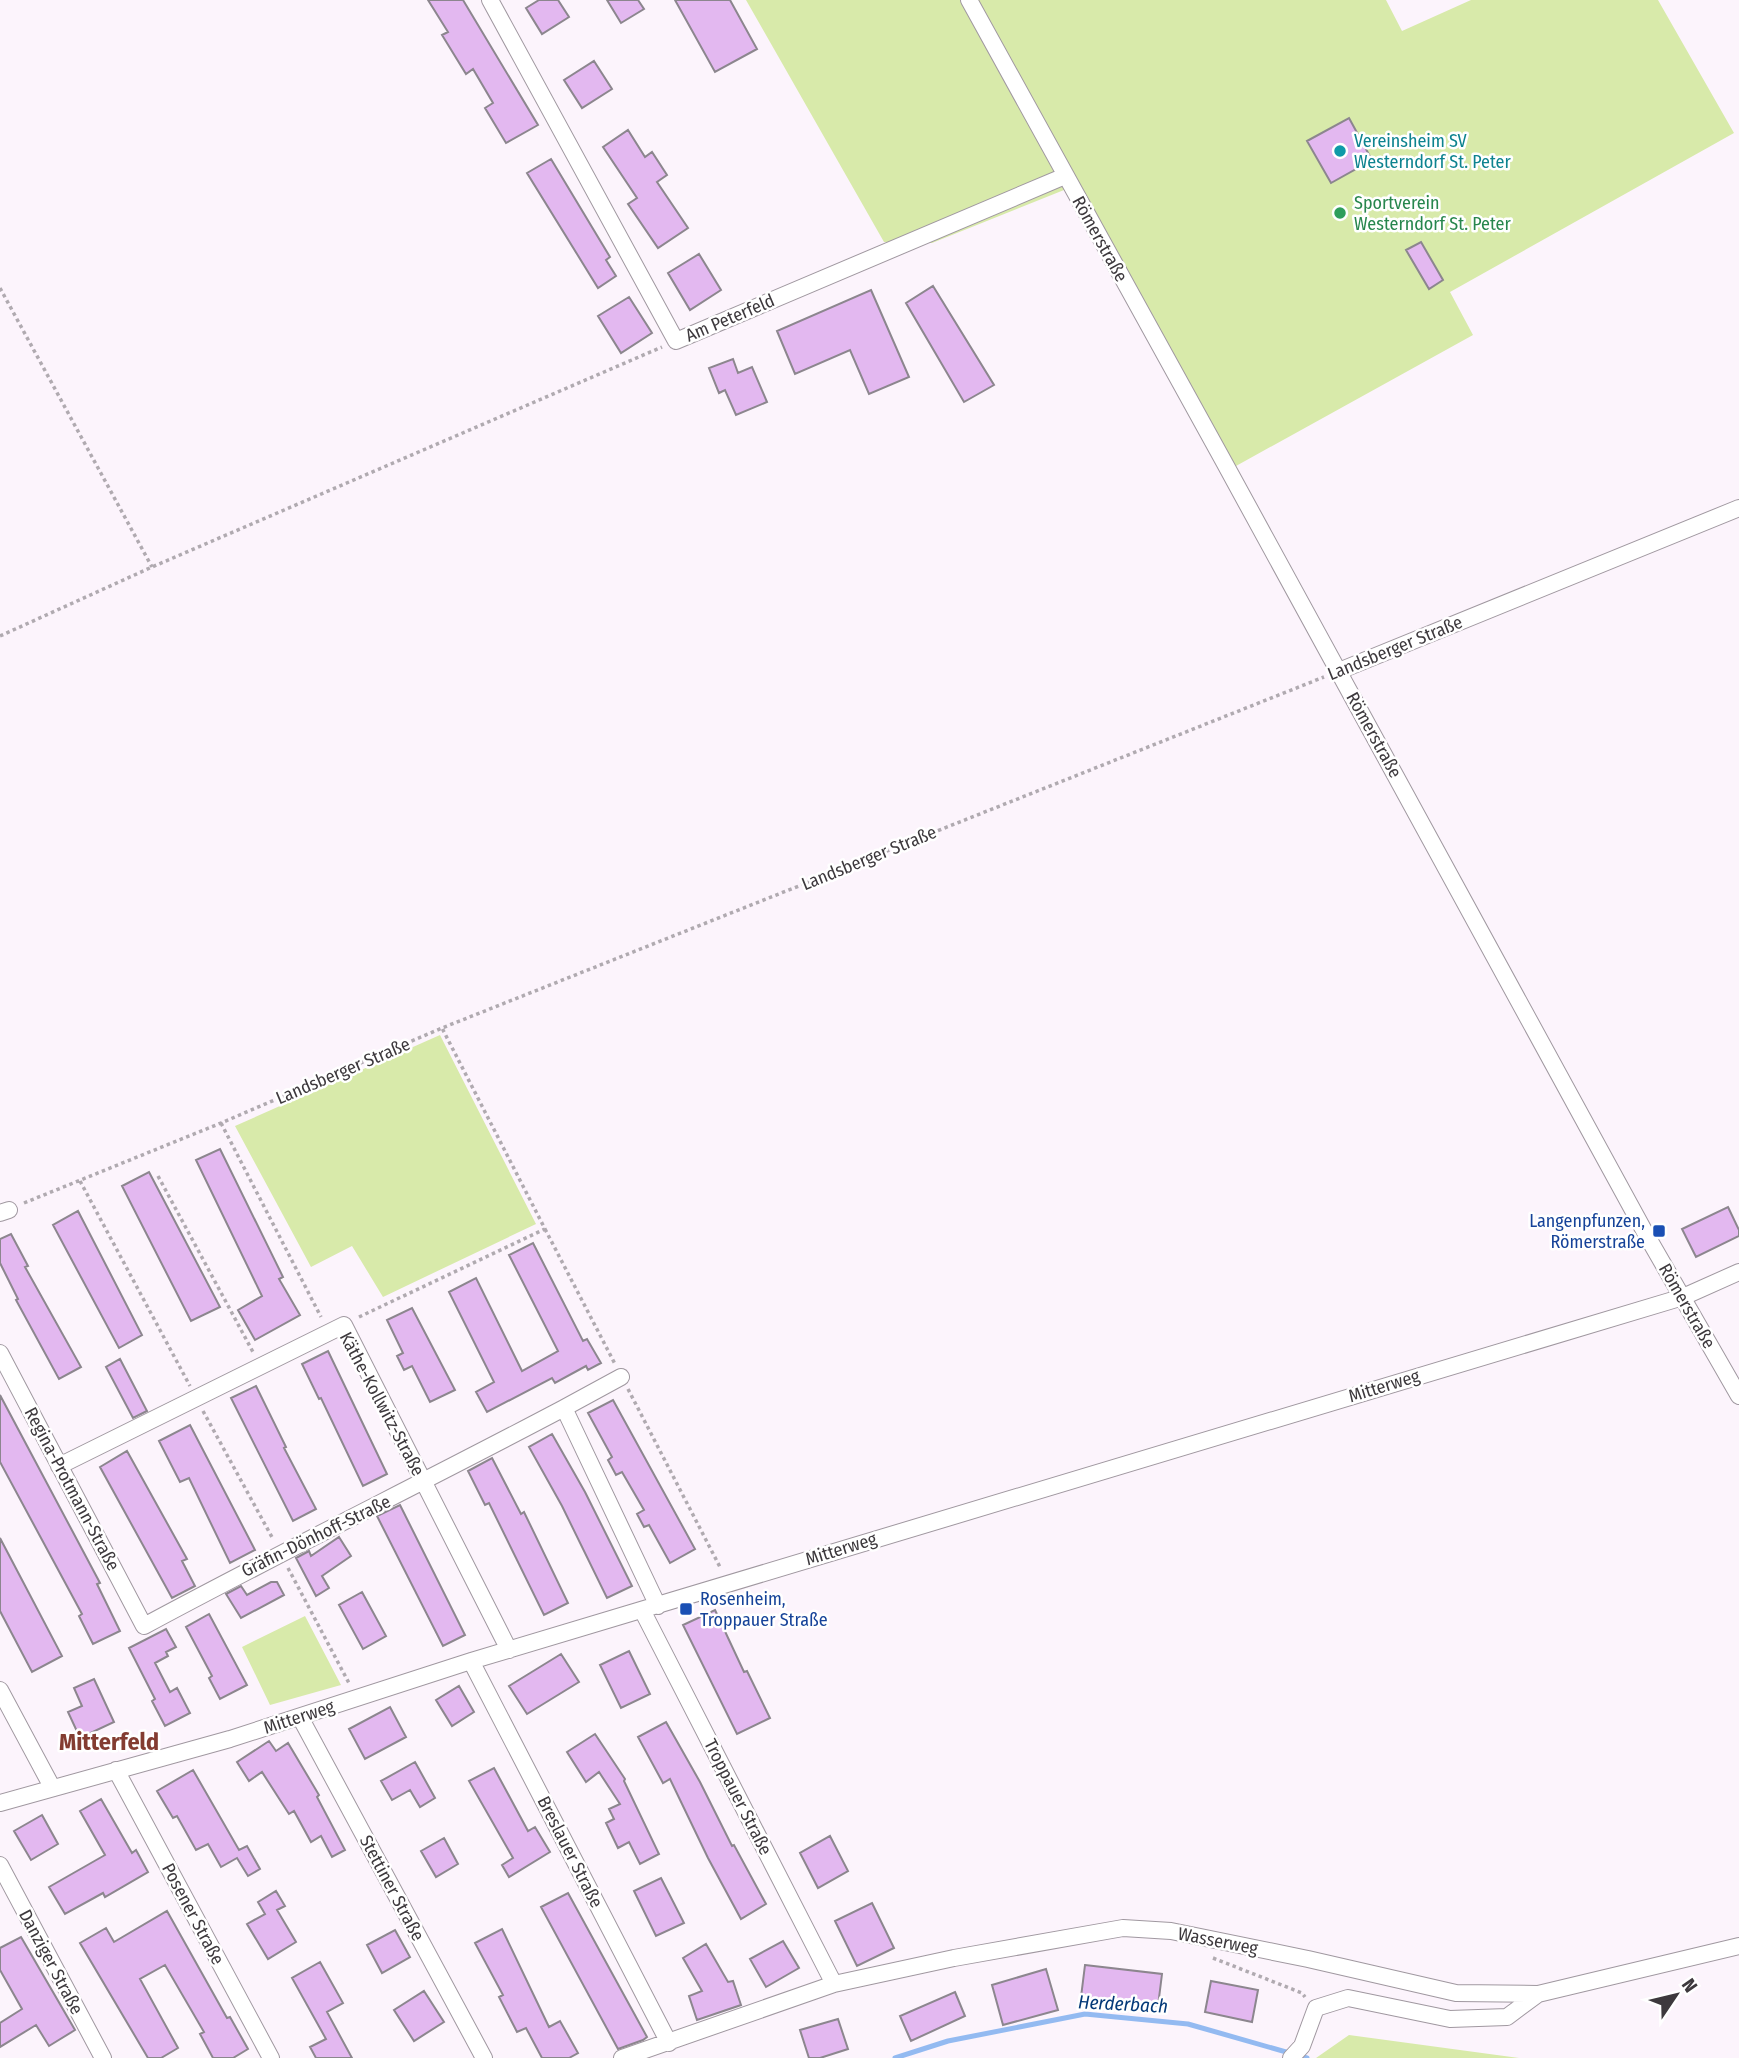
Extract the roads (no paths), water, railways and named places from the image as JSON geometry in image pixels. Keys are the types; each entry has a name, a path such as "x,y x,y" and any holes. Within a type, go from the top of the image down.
{"street":[{"name":"Am Peterfeld","path":"490,0 676,341 1065,176"},
{"name":"Römerstraße","path":"969,0 1739,1396"},
{"name":"Landsberger Straße","path":"1339,671 1739,508"},
{"name":"Mitterweg","path":"0,1803 300,1717 471,1661 1682,1297 1739,1272"},
{"name":"Käthe-Kollwitz-Straße","path":"59,1466 344,1325 509,1650"},
{"name":"Regina-Protmann-Straße","path":"0,1353 144,1626"},
{"name":"Gräfin-Dönhoff-Straße","path":"144,1626 280,1552 424,1482 621,1377"},
{"path":"564,1408 650,1608"},
{"name":"Troppauer Straße","path":"650,1608 834,1984"},
{"name":"Breslauer Straße","path":"471,1661 669,2043"},
{"path":"0,1690 52,1787"},
{"name":"Stettiner Straße","path":"300,1717 484,2058"},
{"name":"Posener Straße","path":"116,1770 271,2058"},
{"name":"Danziger Straße","path":"0,1866 103,2058"},
{"name":"Wasserweg","path":"622,2058 834,1984 954,1958 1123,1928 1171,1931 1456,1993 1538,1994"},
{"path":"1297,2052 1316,2008 1348,1998 1450,2019 1507,2017 1538,1994 1739,1946"}],"waterway":[{"name":"Herderbach","path":"895,2058 948,2041 1085,2014 1188,2024 1307,2058"}],"place":[{"name":"Vereinsheim SV Westerndorf St. Peter","path":"1340,151"},
{"name":"Sportverein Westerndorf St. Peter","path":"1340,213"},
{"name":"Langenpfunzen, Römerstraße","path":"1659,1231"},
{"name":"Rosenheim, Troppauer Straße","path":"686,1609"}],"district":[{"name":"Mitterfeld","path":"109,1742"}]}
